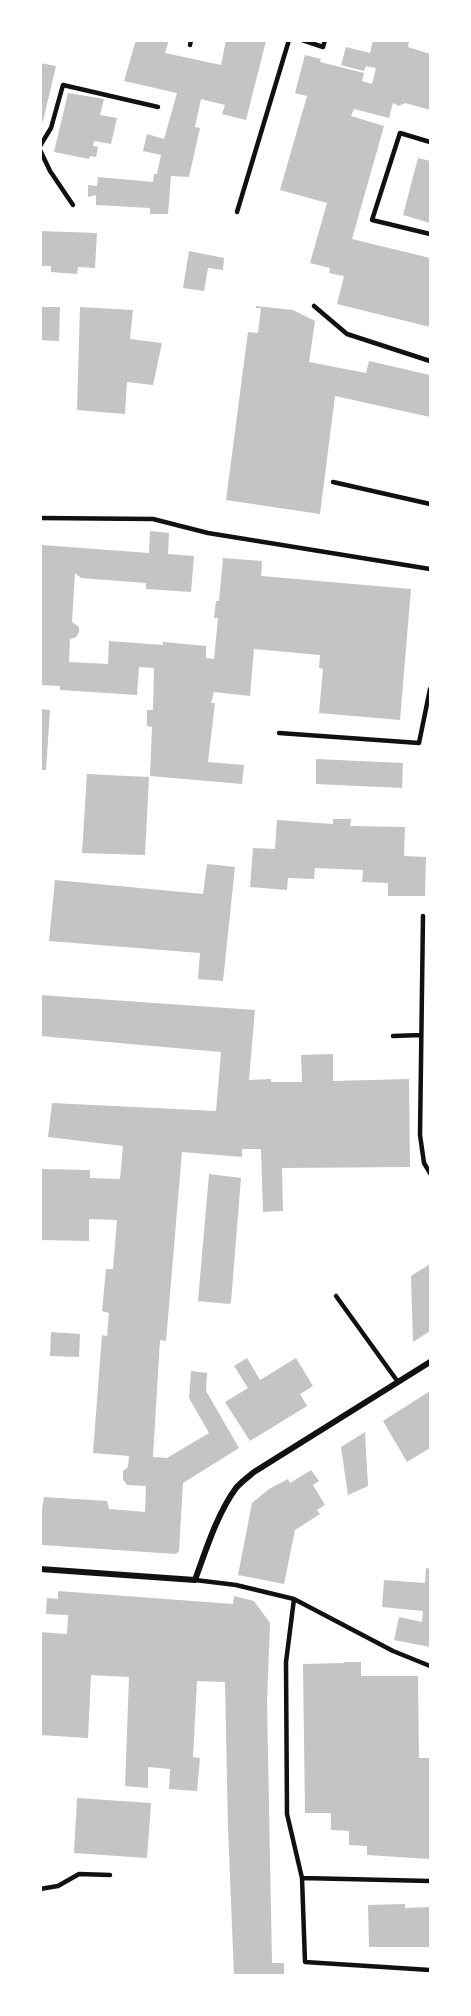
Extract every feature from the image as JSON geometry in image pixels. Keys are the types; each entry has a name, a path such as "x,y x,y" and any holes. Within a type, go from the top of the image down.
{"street":[{"path":"40,1569 195,1580 207,1547 237,1487 254,1472 430,1362"}],"lane":[{"path":"237,212 289,40"},
{"path":"302,40 323,47 325,40"},
{"path":"73,205 50,171 40,148 51,128 63,85 158,107"},
{"path":"430,142 400,133 372,220 430,234"},
{"path":"314,306 347,334 430,361"},
{"path":"333,482 430,504"},
{"path":"40,518 153,519 208,533 430,569"},
{"path":"279,733 419,743 430,689"},
{"path":"423,916 420,1135 424,1163 430,1173"},
{"path":"393,1036 422,1035"},
{"path":"336,1296 398,1382"},
{"path":"195,1580 236,1585 294,1599 393,1651 430,1666"},
{"path":"294,1599 286,1662 286,1814 302,1878 304,1962 430,1970"},
{"path":"40,1889 58,1886 79,1874 110,1875"},
{"path":"302,1878 430,1881"}],"building":[{"path":"136,40 169,40 165,53 221,65 226,40 266,41 246,120 222,114 225,105 201,99 195,127 200,128 189,177 171,176 168,214 150,214 150,208 96,205 96,195 88,197 88,185 97,186 98,177 153,182 154,174 157,174 161,155 143,151 147,134 164,139 177,93 124,81"},
{"path":"373,40 404,40 409,42 408,47 430,54 430,110 405,103 399,106 393,103 389,118 354,109 351,116 384,126 352,239 430,258 430,327 337,304 344,276 329,273 330,268 310,263 327,203 280,190 307,96 295,93 305,55 321,59 320,62 364,73 362,81 372,84 376,68 366,66 364,71 341,65 346,47 370,53"},
{"path":"40,63 56,66 43,121 40,121"},
{"path":"68,93 104,99 100,115 117,118 111,144 94,141 93,146 98,147 96,157 90,156 89,159 54,152"},
{"path":"418,158 430,161 430,223 403,215"},
{"path":"40,231 97,233 95,268 78,267 77,274 51,272 51,266 40,266"},
{"path":"189,251 224,258 223,270 208,268 204,291 183,288"},
{"path":"256,306 293,310 315,321 309,362 366,373 369,361 430,375 430,417 335,396 320,514 226,500 248,332 258,333 261,308 256,308"},
{"path":"40,307 60,307 59,341 40,340"},
{"path":"80,307 133,310 130,339 162,343 153,385 127,382 125,414 77,410"},
{"path":"150,531 169,533 168,554 194,556 191,592 146,589 146,583 81,578 75,573 72,622 79,627 79,632 76,637 70,639 69,662 108,664 109,641 206,646 206,658 214,659 218,618 214,618 216,601 219,601 223,558 262,561 261,576 411,589 400,720 319,713 323,669 319,668 320,655 254,649 250,696 214,692 211,703 215,703 208,762 244,765 242,784 150,776 152,727 147,726 147,710 153,710 154,668 139,667 137,695 60,690 60,686 40,685 40,553 42,545 149,553"},
{"path":"40,709 50,710 46,770 40,770"},
{"path":"316,759 403,763 402,788 316,784"},
{"path":"87,774 149,777 145,855 82,853"},
{"path":"333,819 351,819 350,826 405,827 404,856 426,857 425,896 388,896 388,883 362,882 363,870 315,868 314,879 288,878 287,890 250,887 253,848 275,849 277,820 333,824"},
{"path":"207,864 235,867 223,981 198,979 200,953 49,941 55,880 203,894"},
{"path":"40,995 255,1010 249,1080 271,1079 271,1082 302,1082 301,1055 333,1054 333,1081 409,1079 410,1167 282,1168 283,1211 263,1212 261,1149 242,1149 242,1157 182,1152 166,1341 160,1340 153,1457 167,1458 209,1433 189,1398 191,1371 207,1373 206,1391 239,1448 183,1483 179,1551 176,1554 42,1545 41,1543 40,1522 44,1497 107,1501 109,1509 145,1512 146,1486 127,1485 123,1479 123,1471 128,1467 129,1456 93,1453 102,1335 107,1336 109,1313 102,1311 106,1269 113,1269 117,1220 89,1219 89,1241 40,1240 40,1169 90,1170 90,1178 120,1179 123,1146 48,1137 52,1103 216,1111 221,1052 40,1036"},
{"path":"209,1174 241,1178 231,1302 229,1304 198,1301"},
{"path":"430,1264 430,1331 413,1342 411,1276"},
{"path":"51,1332 80,1334 79,1357 50,1356"},
{"path":"247,1358 260,1380 296,1358 313,1386 300,1394 307,1406 250,1441 225,1402 248,1388 234,1366"},
{"path":"430,1391 430,1448 407,1462 383,1421"},
{"path":"365,1432 368,1486 348,1495 341,1447"},
{"path":"311,1470 319,1481 313,1485 325,1505 317,1510 320,1514 295,1530 284,1584 238,1575 252,1503 269,1489 288,1479 290,1483"},
{"path":"426,1568 430,1569 430,1647 394,1640 399,1617 422,1622 423,1611 382,1607 384,1580 425,1583"},
{"path":"58,1591 233,1604 234,1596 254,1601 270,1623 267,1702 272,1963 284,1963 284,1976 234,1976 225,1682 197,1681 193,1757 200,1758 197,1791 169,1789 170,1769 148,1767 148,1788 125,1786 129,1677 91,1675 88,1738 40,1735 40,1632 67,1634 68,1615 46,1614 47,1598 58,1599"},
{"path":"361,1662 361,1676 418,1676 419,1758 430,1758 430,1859 367,1855 367,1846 349,1845 349,1831 331,1830 331,1813 305,1813 303,1664"},
{"path":"77,1798 151,1803 147,1858 74,1853"},
{"path":"405,1904 405,1908 430,1907 430,1947 369,1947 368,1905"}]}
